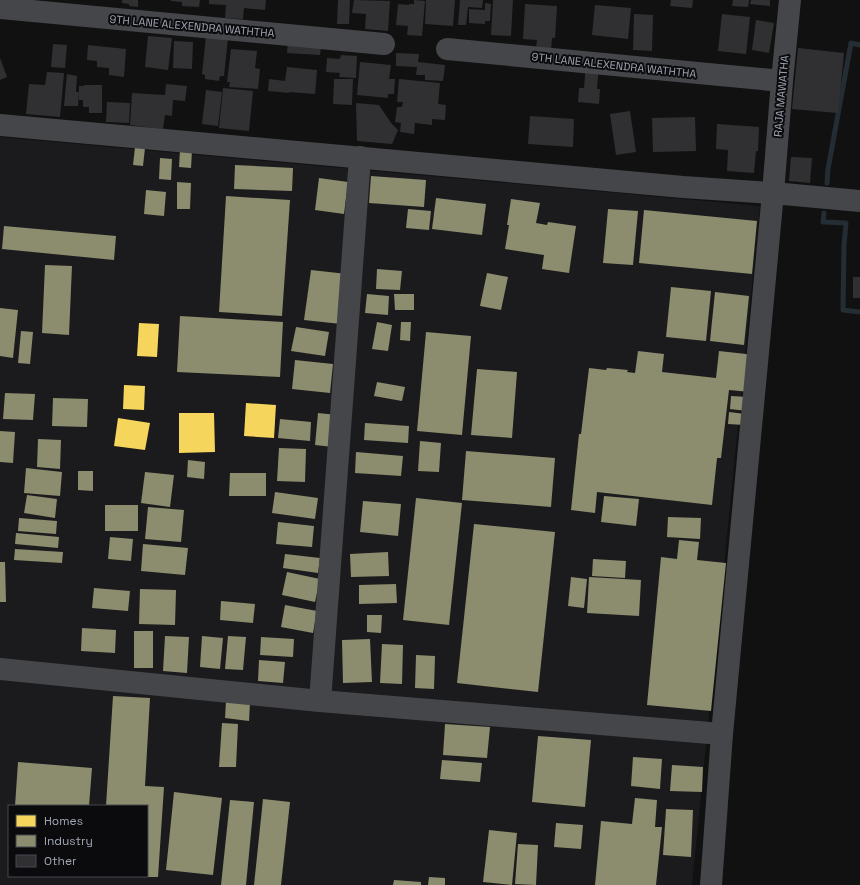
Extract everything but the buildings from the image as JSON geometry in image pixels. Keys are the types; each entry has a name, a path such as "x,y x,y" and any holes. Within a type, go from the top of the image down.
{"street":[{"name":"RAJA MAWATHA","path":"711,885 722,734 790,0"},
{"name":"9TH LANE ALEXENDRA WATHTHA","path":"0,8 384,44"},
{"name":"9TH LANE ALEXENDRA WATHTHA","path":"447,49 782,81"},
{"path":"0,125 860,201"},
{"path":"320,701 360,158"},
{"path":"0,669 320,701 722,734"}],"shaded area":[{"path":"0,137 760,206 692,885 0,885"}],"waterway":[{"path":"827,183 828,169 851,43 860,45"},
{"path":"824,213 823,222 846,223 844,245 843,310 860,312"}]}
